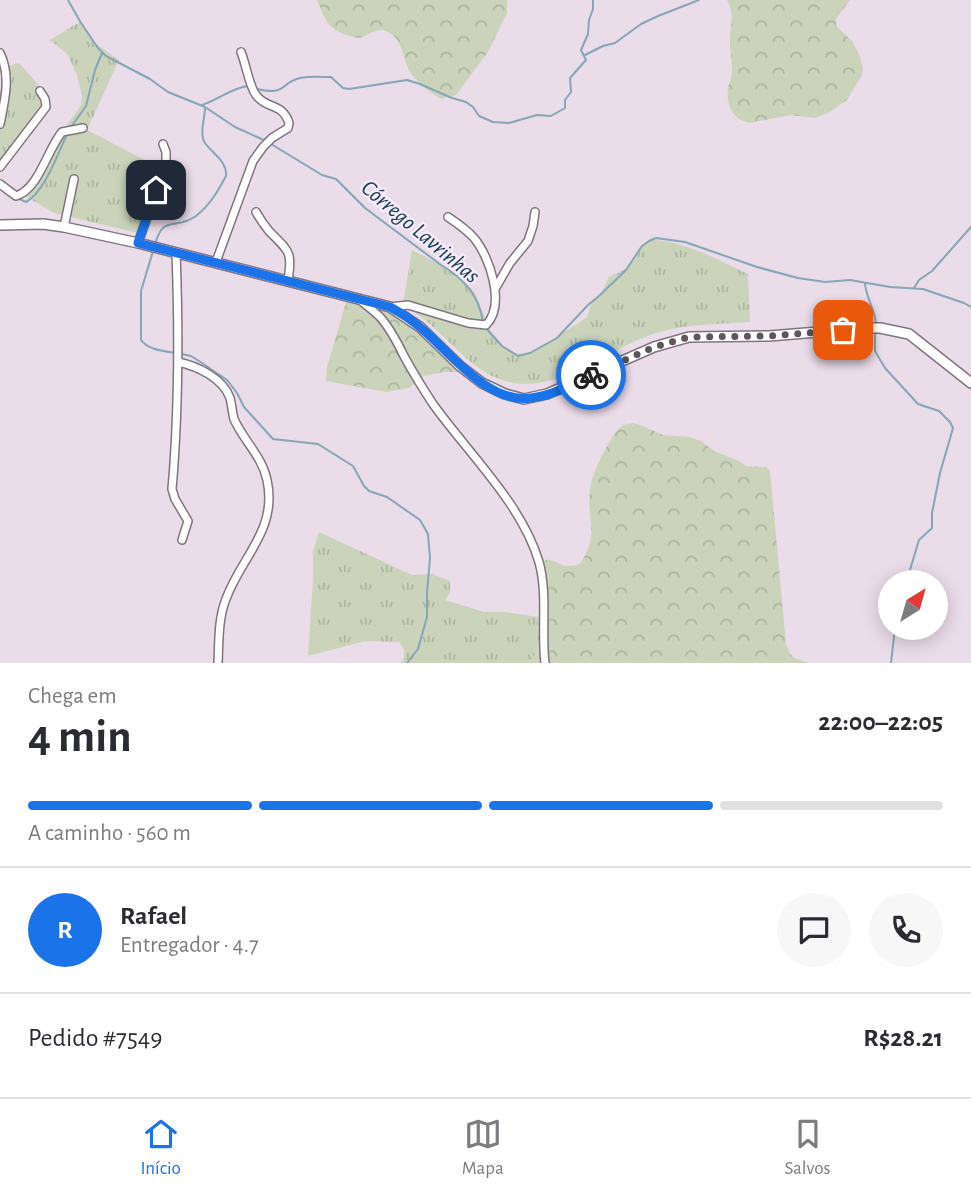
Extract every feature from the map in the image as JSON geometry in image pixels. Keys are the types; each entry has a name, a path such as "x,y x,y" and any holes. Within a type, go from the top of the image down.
{"street":[{"path":"216,262 253,161 263,147 288,128 289,124 281,109 257,97 241,52"},
{"path":"0,53 7,75 0,124"},
{"path":"0,167 46,107 40,91"},
{"path":"0,184 16,196 20,195 36,179 52,145 62,132 83,128"},
{"path":"138,243 166,164 163,144"},
{"path":"64,226 75,178"},
{"path":"257,212 267,228 287,249 290,262 288,280"},
{"path":"495,290 503,273 531,235 535,212"},
{"path":"390,307 408,305 468,323 486,325 492,318 495,290 491,273 476,240 448,217"},
{"path":"0,225 64,226 390,307 420,327 460,366 482,383 524,399 547,394 654,347 689,337 769,336 867,328 909,334 971,383"},
{"path":"176,252 178,401 172,489 188,521 182,540"},
{"path":"357,298 381,318 391,331 427,395 523,524 535,551 542,577 545,663"},
{"path":"178,362 202,371 226,390 235,421 264,469 269,491 269,511 264,528 231,587 223,607 218,663"}],"green space":[{"path":"317,0 507,0 507,13 488,52 456,95 441,99 412,75 394,36 381,30 359,38 340,32 327,22"},
{"path":"727,0 850,0 836,19 836,26 852,41 863,68 862,75 847,100 830,112 815,118 791,115 749,123 734,115 728,100 732,76 732,17"},
{"path":"81,21 95,43 119,60 87,130 170,173 146,235 54,213 25,196 49,151 81,105 82,96 77,75 68,55 50,40"},
{"path":"19,63 42,89 44,107 0,162 0,115 8,66"},
{"path":"654,240 690,248 748,274 750,322 671,329 639,339 556,379 513,383 490,375 475,365 430,324 403,304 412,250 456,273 475,293 499,345 512,353 528,354 587,317 592,301 601,294 609,277 626,269 644,243"},
{"path":"347,299 382,307 412,321 463,372 423,376 409,388 386,392 326,381 327,367"},
{"path":"633,423 663,435 701,441 714,451 746,466 766,467 770,471 786,644 792,656 809,663 530,663 537,649 540,577 538,568 545,560 568,566 580,564 590,542 589,496 595,471 618,430 623,425"},
{"path":"319,532 412,575 432,574 450,581 450,593 445,600 484,612 538,617 537,649 530,663 399,663 404,660 404,649 399,642 365,641 308,656 313,551"}],"waterway":[{"name":"Córrego Lavrinhas","path":"68,0 81,23 106,56 150,79 168,92 205,107 235,127 266,141"},
{"path":"257,89 279,90 293,80 308,77 331,77 343,88 349,89 407,80 466,102 479,116 493,122 509,123 537,115 551,116 565,108 565,100 571,92 570,78 586,60 581,50 588,34 593,0"},
{"path":"585,55 615,43 641,24 699,0"},
{"path":"71,127 86,106 102,53"},
{"path":"202,105 248,86"},
{"path":"155,245 158,235 166,226 189,220 201,212 226,176 225,166 203,139 205,108"},
{"path":"17,198 26,202 39,190 68,132"},
{"name":"Córrego Lavrinhas","path":"271,144 322,175 336,179 365,208 457,276 474,296 483,322"},
{"path":"914,288 971,227"},
{"name":"Córrego Lavrinhas","path":"485,327 502,346 518,356 530,353 557,338 626,270 642,246 656,238 685,242 798,278 825,282 850,280 923,289 971,307"},
{"path":"153,251 141,291 141,340 152,348 176,353"},
{"path":"865,283 876,324"},
{"path":"875,333 875,351 885,368 918,404 939,411 953,428 940,473 932,513 932,528 919,540 910,570"},
{"path":"182,354 191,356 227,380 244,407 273,439 318,444 353,466 369,491 387,497 420,520 428,534 430,558 427,617 418,649 407,663"},
{"path":"891,663 894,640"}],"way so far":[{"path":"591,375 654,347 689,337 769,336 843,330"}],"route":[{"path":"156,190 138,243 390,307 420,327 460,366 482,383 513,397 534,398 591,375"}]}
